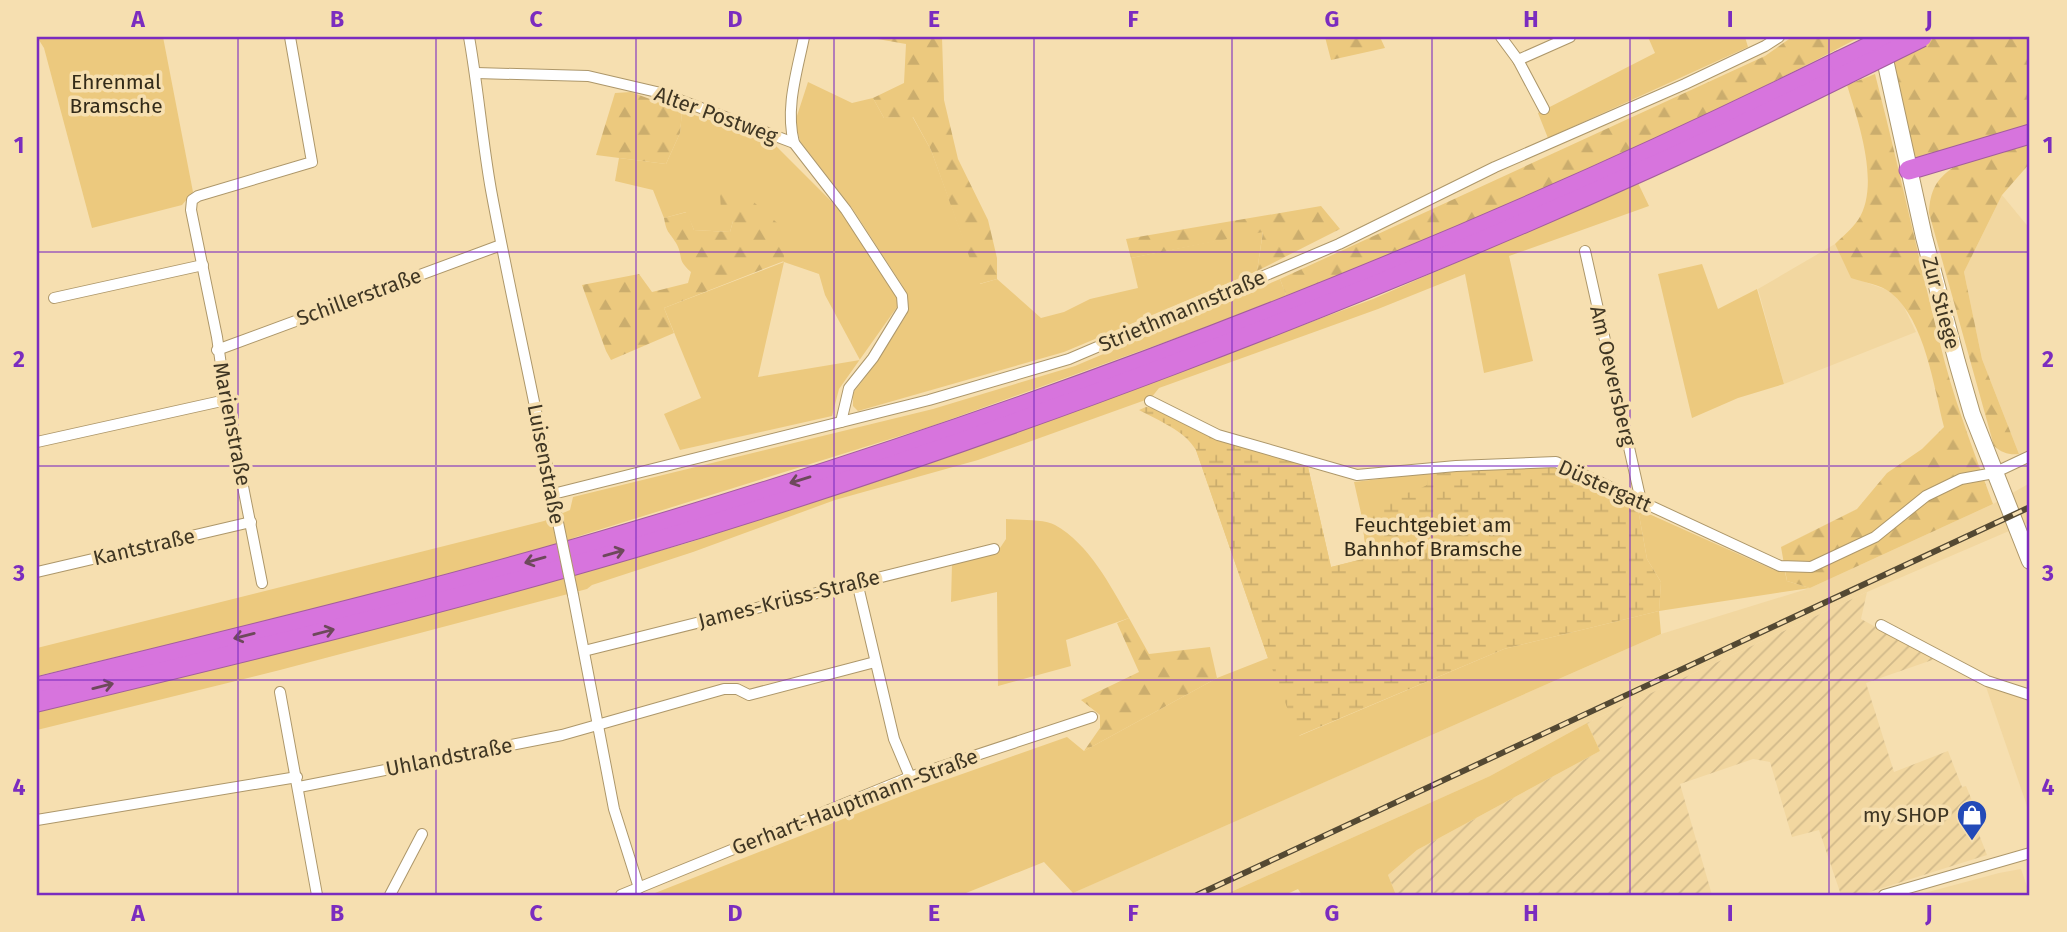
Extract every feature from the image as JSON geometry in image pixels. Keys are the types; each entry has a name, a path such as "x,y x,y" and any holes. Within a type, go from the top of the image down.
{"highway":[{"path":"37,702 286,642 515,582 816,491 954,444 1278,325 1456,253 1668,159 1842,68 1889,37"},
{"path":"37,687 511,567 685,516 950,431 1086,382 1379,269 1842,68 1922,37"},
{"path":"1909,170 2030,134"}],"street":[{"name":"Marienstraße","path":"262,583 191,210 192,200 198,196 312,162 290,37"},
{"name":"Luisenstraße","path":"469,37 476,73 485,159 501,245 614,809 639,888"},
{"path":"794,143 789,123 804,37"},
{"path":"1501,37 1518,60 1544,108"},
{"path":"1518,60 1570,37"},
{"name":"Striethmannstraße","path":"553,495 929,400 1069,359 1339,244 1495,167 1685,84 1779,37"},
{"name":"Zur Stiege","path":"1880,37 1956,362 1972,414 2030,561"},
{"name":"Alter Postweg","path":"476,73 588,76 660,93 794,143 846,210 902,296 902,309 873,358 849,388 841,422"},
{"name":"Schillerstraße","path":"217,349 501,245"},
{"name":"Am Oeversberg","path":"1585,251 1640,501"},
{"path":"54,298 203,265"},
{"path":"37,442 226,400"},
{"name":"Düstergatt","path":"1150,401 1218,435 1357,475 1556,461 1780,566 1811,567 1875,537 1926,496 1961,480 1994,473 2030,456"},
{"name":"Kantstraße","path":"37,572 251,522"},
{"name":"James-Krüss-Straße","path":"584,651 994,549"},
{"path":"857,582 894,739 910,777"},
{"path":"1881,625 1987,681 2030,695"},
{"name":"Uhlandstraße","path":"37,820 298,782 562,735 724,689 737,689 750,695 875,662"},
{"path":"280,692 317,895"},
{"name":"Gerhart-Hauptmann-Straße","path":"621,895 910,777 1091,717"},
{"path":"390,895 422,834"},
{"path":"1884,895 2030,853"}],"shaded area":[{"path":"2002,195 2030,229 2030,449 2019,454 1982,359 1964,272"},
{"path":"1835,244 1851,277 1890,291 1903,305 1916,332 1784,384 1758,289"},
{"path":"2030,483 2030,522 1867,592 1587,723 1490,776 1224,895 1068,895 1661,634 1810,588 1993,504"},
{"path":"1867,592 1861,619 1935,659 1866,683 1894,772 1948,751 1962,787 1966,786 1973,803 1968,806 1987,855 1860,895 1841,895 1819,830 1792,837 1770,762 1753,759 1680,784 1712,895 1396,895 1388,875 1417,850 1600,751 1587,723"},
{"path":"1985,684 2030,699 2030,817 2025,800"},
{"path":"2021,869 2030,895 1917,895 1999,873"}],"green space":[{"name":"Ehrenmal Bramsche","path":"37,37 163,37 193,192 182,205 92,228 44,48"},
{"path":"866,37 942,37 944,100 958,159 988,220 997,258 997,279 979,284 931,150 913,117 884,118 873,98 904,83 906,44"},
{"path":"1325,37 1380,37 1385,48 1331,60"},
{"path":"1648,37 1745,37 1748,47 1548,138 1538,113 1655,53"},
{"path":"1792,37 1860,37 1649,142 1287,298 1280,279 1765,56"},
{"path":"1922,37 2030,37 2030,134 1909,170 1884,55"},
{"path":"1875,74 1945,363 1993,504 1810,588 1787,581 1781,547 1857,509 1887,473 1922,449 1944,427 1932,375 1912,320 1903,305 1887,290 1851,278 1835,244 1858,220 1865,206 1868,189 1865,153 1847,85"},
{"path":"808,82 852,103 873,98 884,118 912,116 931,150 980,284 997,279 1041,318 1064,312 1090,299 1138,288 1131,258 1263,231 1257,271 1064,352 858,411 853,406 853,393 877,362 907,314 908,299 902,285 852,208 800,141 795,122"},
{"path":"631,92 682,111 680,133 666,164 596,155 615,93"},
{"path":"682,111 770,140 841,211 897,297 897,307 860,360 825,295 819,274 784,262 733,221 730,232 694,230 686,212 664,218 653,190 615,181 619,158 666,164 680,133"},
{"path":"2030,143 2030,163 2002,195 1964,272 1982,359 2019,454 2012,454 1994,446 1929,213 1935,186 1954,167"},
{"path":"1638,183 1649,206 1509,256 1533,361 1484,373 1465,274 1378,309 1159,388 1151,398 978,460 835,500 587,589 280,670 37,730 37,711 278,653 556,580 691,542 832,495 1373,299"},
{"path":"738,188 784,229 784,261 664,308 674,333 611,360 582,285 639,274 652,292 688,283 691,272 682,261 664,218 687,212 694,230 730,232 733,221 721,211 720,193"},
{"path":"1321,206 1340,229 1257,271 1263,232 1131,258 1126,239"},
{"path":"784,262 758,377 859,360 839,389 832,416 680,450 664,414 701,398 664,308"},
{"path":"1702,264 1718,309 1757,289 1784,384 1738,398 1692,418 1658,274"},
{"path":"1280,279 1287,298 929,427 576,537 550,548 338,604 37,676 37,648 544,521 570,510 573,497 933,409 1075,366"},
{"name":"Feuchtgebiet am Bahnhof Bramsche","path":"1154,408 1216,436 1308,467 1331,567 1367,558 1361,513 1379,506 1388,495 1413,492 1427,485 1429,473 1549,466 1561,469 1638,509 1647,559 1661,582 1659,611 1504,649 1298,736 1196,450 1178,431 1139,410"},
{"name":"Feuchtgebiet am Bahnhof Bramsche","path":"1196,450 1308,467 1331,567 1367,558 1354,482 1429,473 1549,466 1299,736 1504,649 1659,611 1661,634 1073,893 1044,862 961,895 650,895 914,791 1067,737 1084,751 1217,678 1268,658"},
{"path":"1638,509 1774,570 1785,572 1787,581 1810,588 1659,611 1661,582 1647,559"},
{"path":"1006,519 1045,522 1067,533 1098,566 1129,618 1066,640 1071,666 998,686 997,592 951,602 952,564 996,554 1006,539"},
{"path":"1129,618 1149,654 1210,647 1217,678 1084,751 1100,728 1100,715 1081,700 1139,672 1117,623"},
{"path":"1587,723 1600,751 1417,850 1388,875 1396,895 1302,895 1298,889 1285,895 1224,895 1490,776"}],"railway":[{"path":"1197,895 2030,507"}],"place":[{"name":"my SHOP","path":"1972,842"}]}
